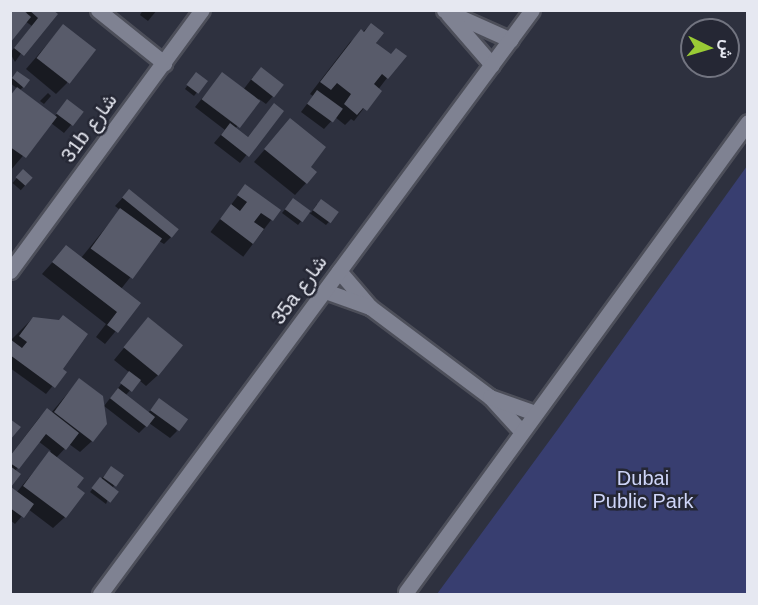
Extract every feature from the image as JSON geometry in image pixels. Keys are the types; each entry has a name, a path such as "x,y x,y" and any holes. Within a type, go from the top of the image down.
{"street":[{"path":"98,10 164,63"},
{"name":"31b شارع","path":"10,271 202,10"},
{"name":"35a شارع","path":"100,594 532,10"},
{"path":"445,11 511,40"},
{"path":"445,11 492,65"},
{"path":"406,592 747,122"},
{"path":"339,271 370,307 490,398 521,431"},
{"path":"325,291 370,307"},
{"path":"490,398 535,413"}],"green space":[{"name":"Dubai Public Park","path":"747,166 747,594 437,594 558,429"}],"building":[{"path":"10,10 23,10 31,17 10,43"},
{"path":"29,10 53,10 58,14 24,56 14,48 38,18"},
{"path":"371,23 384,33 376,43 391,54 396,48 407,56 388,79 382,74 374,84 382,91 367,111 363,108 357,115 344,104 351,94 337,83 331,90 320,82 361,29 364,32"},
{"path":"63,24 96,50 70,84 37,58"},
{"path":"261,67 284,85 274,97 251,80"},
{"path":"17,71 30,80 24,88 12,78"},
{"path":"196,72 208,81 198,94 186,85"},
{"path":"222,72 260,101 240,128 202,99"},
{"path":"17,87 57,117 26,158 10,147 10,96"},
{"path":"317,90 343,109 333,123 307,104"},
{"path":"67,99 84,112 73,126 56,113"},
{"path":"274,103 284,111 249,157 221,135 230,123 248,137"},
{"path":"290,118 326,147 311,167 317,172 307,184 264,149"},
{"path":"23,169 33,178 25,186 16,177"},
{"path":"245,184 281,210 273,221 261,213 254,222 264,229 253,244 220,219 231,204 240,211 247,202 237,195"},
{"path":"129,189 179,229 172,238 122,198"},
{"path":"293,198 311,211 303,222 285,209"},
{"path":"321,199 339,212 331,223 313,210"},
{"path":"120,208 162,239 133,279 91,248"},
{"path":"66,245 141,303 118,333 107,325 117,312 52,262"},
{"path":"63,315 88,334 63,369 67,372 55,388 10,355 10,339 22,348 27,342 19,336 33,317 59,320"},
{"path":"148,317 183,345 158,376 123,347"},
{"path":"129,371 141,380 132,392 120,383"},
{"path":"79,378 103,396 107,424 93,442 54,412"},
{"path":"118,388 155,417 147,427 110,398"},
{"path":"159,398 188,419 179,431 150,410"},
{"path":"47,408 79,433 66,450 46,434 19,469 10,463 10,456"},
{"path":"10,419 21,427 10,440"},
{"path":"49,451 84,478 77,487 85,493 66,518 23,486"},
{"path":"10,466 21,474 11,487 34,504 24,518 10,508"},
{"path":"111,466 124,475 116,487 103,477"},
{"path":"100,477 119,492 110,503 91,488"}]}
